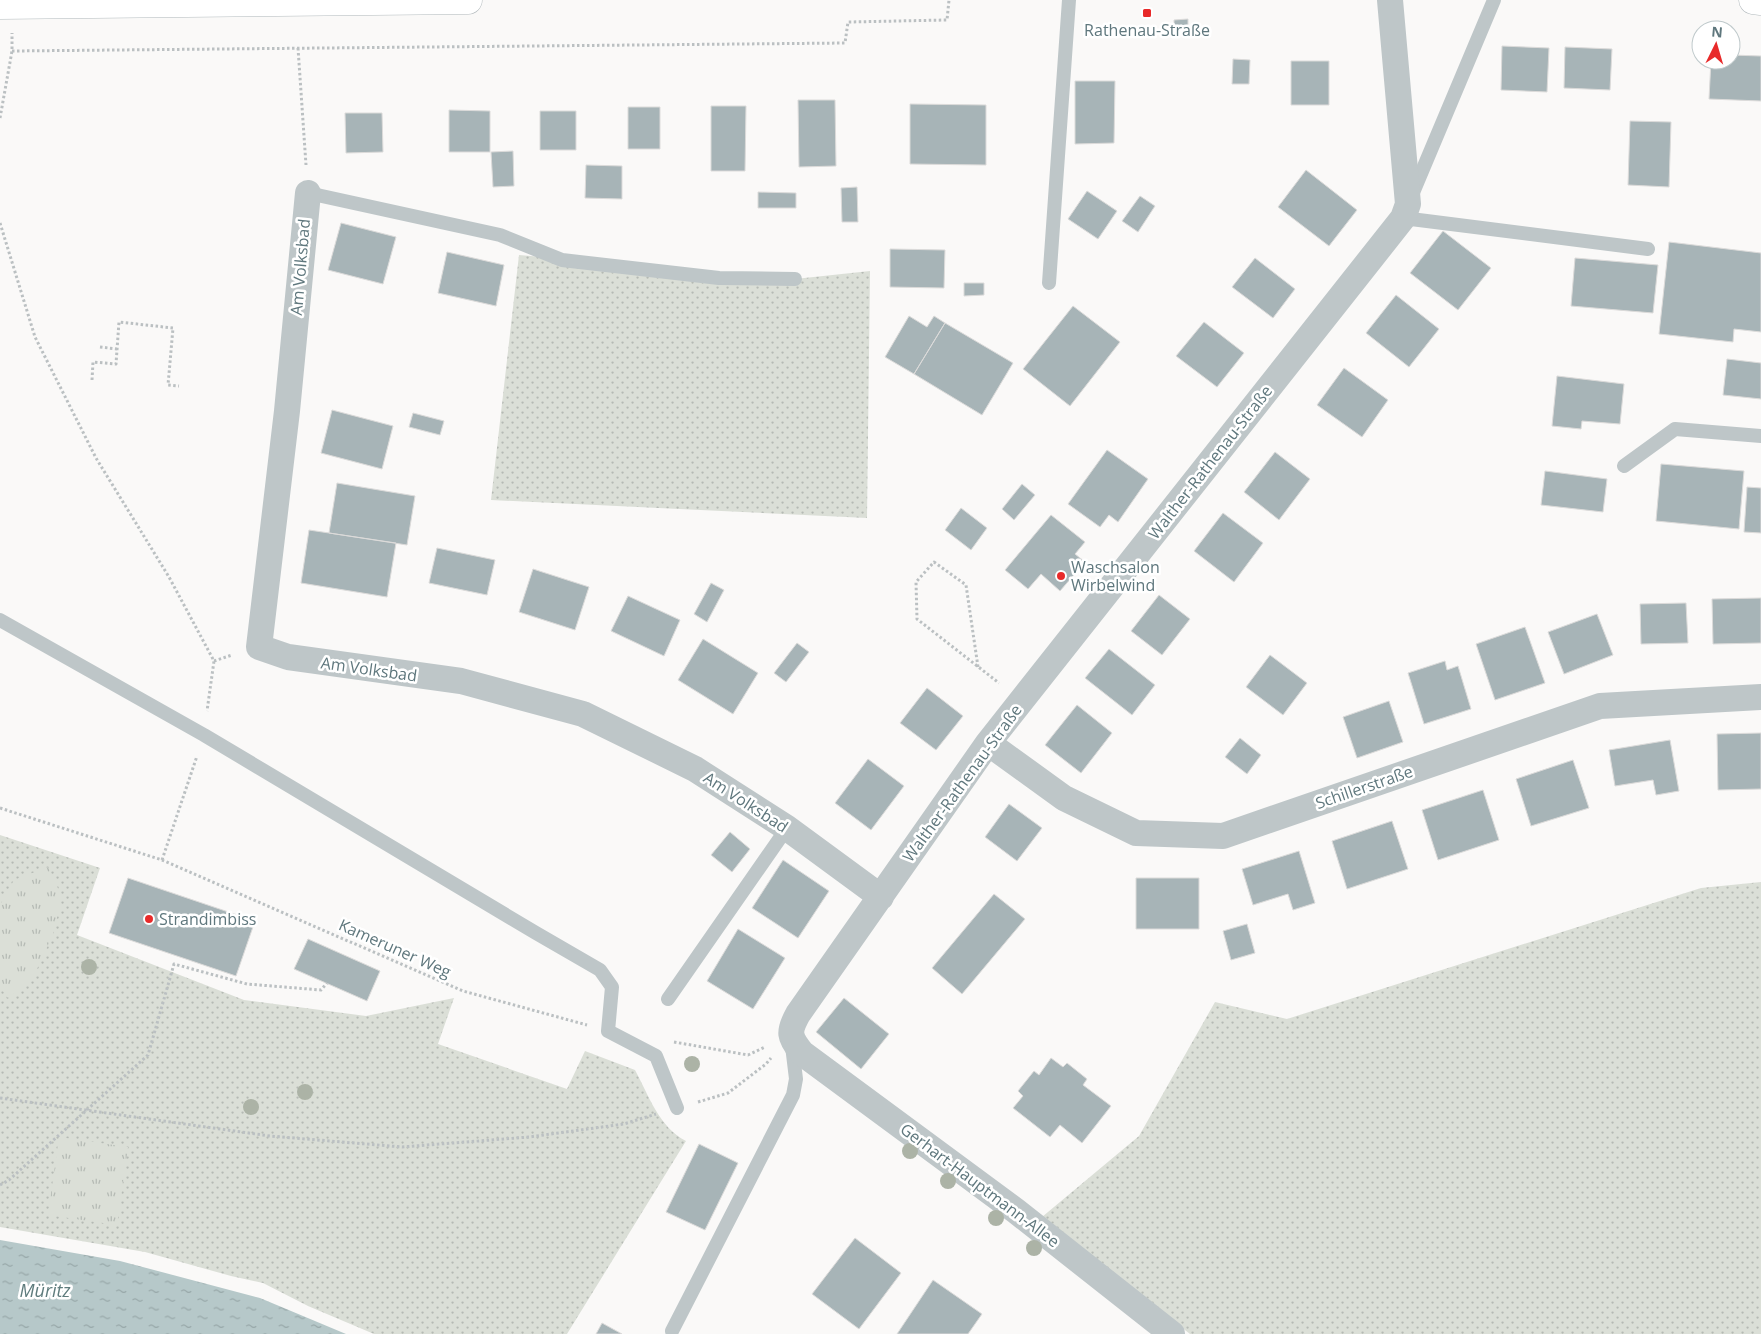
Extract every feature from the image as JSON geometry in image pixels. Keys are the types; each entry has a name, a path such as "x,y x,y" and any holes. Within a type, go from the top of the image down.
{"main road":[{"path":"5,5 468,0"},
{"path":"1753,0 1761,0"}],"street":[{"path":"1390,0 1406,211"},
{"name":"Am Volksbad","path":"308,193 287,411 258,647 288,658 461,681 583,714 695,769 787,828 881,897"},
{"name":"Walther-Rathenau-Straße","path":"790,1035 791,1026 798,1014 988,743 1406,211"},
{"name":"Schillerstraße","path":"988,743 1064,798 1136,834 1223,836 1600,706 1761,697"},
{"name":"Gerhart-Hauptmann-Allee","path":"790,1035 802,1053 1016,1211 1172,1334"}],"lane":[{"path":"1049,283 1069,0"},
{"path":"1494,0 1406,211 1648,249"},
{"path":"308,193 500,235 562,260 719,278 795,279"},
{"path":"1624,466 1675,429 1761,436"},
{"path":"0,620 204,735 600,970 612,987 608,1031 656,1056 677,1108"},
{"path":"668,999 787,828"},
{"path":"672,1331 793,1095 796,1079 790,1035"}],"path":[{"path":"12,51 844,43 848,22 947,20 949,0"},
{"path":"0,118 12,51 5,5"},
{"path":"298,48 308,193"},
{"path":"0,223 35,337 96,458 169,576 214,661 204,735 162,860"},
{"path":"92,380 94,362 116,364 119,322 173,328 168,384 179,386"},
{"path":"100,347 117,349"},
{"path":"978,667 966,585 934,562 916,582 917,619 978,667 1022,700"},
{"name":"Kameruner Weg","path":"0,808 162,860 463,991 608,1031"},
{"path":"0,1185 9,1180 148,1055 174,964 247,984 321,990 327,983"},
{"path":"673,1042 748,1055 790,1035"},
{"path":"0,1098 270,1136 402,1146 529,1137 624,1124 728,1093 766,1064 790,1035"}],"green space":[{"path":"519,255 795,279 870,271 867,518 491,500"},
{"path":"0,835 100,868 77,935 244,1000 366,1016 454,998 438,1044 567,1089 585,1051 635,1070 662,1119 669,1128 686,1141 567,1334 374,1334 308,1306 263,1283 145,1252 0,1227"},
{"path":"48,867 62,897 53,934 32,980 8,998 0,987 0,905 14,880"},
{"path":"1761,882 1761,1334 1190,1334 1042,1217 1139,1136 1215,1002 1287,1019 1701,888"},
{"path":"59,1137 128,1147 117,1225 48,1215"}],"water":[{"name":"Müritz","path":"0,1240 120,1261 260,1298 346,1334 0,1334"}],"building":[{"path":"1188,19 1188,26 1174,26 1174,20"},
{"path":"1502,46 1549,48 1547,92 1501,90"},
{"path":"1565,47 1612,49 1610,90 1564,88"},
{"path":"1741,55 1761,56 1761,101 1709,99 1710,70 1741,70"},
{"path":"1233,59 1250,60 1249,84 1232,84"},
{"path":"1291,61 1329,61 1329,105 1291,105"},
{"path":"1075,81 1115,81 1114,143 1075,144"},
{"path":"798,100 835,100 836,166 799,167"},
{"path":"910,104 986,105 986,165 910,164"},
{"path":"711,106 746,106 745,171 711,171"},
{"path":"628,107 660,107 660,149 628,149"},
{"path":"449,110 490,111 490,152 449,152"},
{"path":"540,111 576,111 576,150 540,150"},
{"path":"345,113 382,113 383,152 346,153"},
{"path":"1630,121 1671,122 1669,187 1628,185"},
{"path":"513,151 514,186 493,187 491,152"},
{"path":"586,165 622,166 622,199 585,198"},
{"path":"1306,170 1357,210 1329,246 1278,207"},
{"path":"857,187 858,222 842,222 841,188"},
{"path":"1087,191 1117,211 1098,239 1068,219"},
{"path":"758,192 796,193 796,208 758,208"},
{"path":"1140,196 1155,206 1138,232 1122,221"},
{"path":"341,223 396,237 383,284 328,270"},
{"path":"1443,231 1491,268 1458,310 1410,273"},
{"path":"1669,242 1761,253 1761,332 1734,329 1733,342 1659,334"},
{"path":"890,249 945,250 944,288 890,287"},
{"path":"447,252 504,265 496,306 438,293"},
{"path":"1255,258 1295,289 1273,318 1232,287"},
{"path":"1575,258 1658,265 1653,313 1571,306"},
{"path":"964,283 984,283 984,295 964,296"},
{"path":"1396,295 1439,329 1409,367 1366,333"},
{"path":"1073,306 1120,342 1070,406 1023,369"},
{"path":"909,316 927,327 934,316 945,323 914,374 885,357"},
{"path":"1204,322 1244,353 1217,387 1176,356"},
{"path":"945,323 1013,363 982,415 914,374"},
{"path":"1727,359 1761,363 1761,399 1723,395"},
{"path":"1344,368 1388,400 1362,437 1317,405"},
{"path":"1557,376 1624,384 1620,424 1582,421 1581,429 1552,426"},
{"path":"332,410 393,426 382,469 321,453"},
{"path":"413,413 444,421 440,435 409,427"},
{"path":"1107,450 1148,479 1118,522 1109,515 1100,527 1068,504"},
{"path":"1275,452 1310,479 1279,520 1244,492"},
{"path":"1661,464 1744,471 1739,529 1656,521"},
{"path":"1545,471 1607,479 1603,512 1541,505"},
{"path":"337,483 415,496 407,545 329,533"},
{"path":"1022,484 1035,495 1014,520 1002,509"},
{"path":"1747,487 1761,488 1761,533 1744,532"},
{"path":"961,508 987,528 971,550 945,530"},
{"path":"1223,513 1263,543 1234,582 1194,551"},
{"path":"1051,515 1085,542 1075,554 1085,562 1060,591 1041,574 1028,589 1005,570"},
{"path":"309,530 396,543 387,597 301,583"},
{"path":"437,548 495,560 487,595 429,583"},
{"path":"533,569 589,587 575,630 519,612"},
{"path":"711,583 724,590 707,622 694,614"},
{"path":"1159,595 1190,619 1162,655 1131,631"},
{"path":"628,596 680,620 664,656 611,631"},
{"path":"1761,598 1761,643 1713,644 1712,599"},
{"path":"1686,603 1688,643 1641,644 1640,604"},
{"path":"1597,614 1613,655 1564,674 1548,632"},
{"path":"1525,627 1545,683 1495,700 1476,644"},
{"path":"703,639 758,673 733,714 678,680"},
{"path":"797,643 809,652 786,682 774,673"},
{"path":"1109,649 1155,685 1132,715 1085,678"},
{"path":"1270,655 1307,683 1283,715 1246,687"},
{"path":"1445,661 1447,670 1458,666 1471,709 1424,724 1408,673"},
{"path":"927,688 963,716 936,750 900,723"},
{"path":"1389,701 1403,742 1357,758 1343,717"},
{"path":"1077,705 1112,733 1081,773 1045,745"},
{"path":"1761,733 1761,789 1718,790 1717,734"},
{"path":"1240,738 1261,755 1247,774 1225,757"},
{"path":"1670,740 1679,791 1656,795 1653,780 1615,786 1609,750"},
{"path":"868,759 904,786 871,830 835,803"},
{"path":"1573,760 1589,808 1531,826 1516,779"},
{"path":"1483,790 1499,840 1438,860 1422,810"},
{"path":"1009,804 1042,828 1017,861 985,837"},
{"path":"1392,821 1408,869 1347,889 1332,841"},
{"path":"730,832 750,849 732,872 711,855"},
{"path":"1299,851 1315,903 1293,910 1288,894 1253,905 1242,869"},
{"path":"783,860 829,891 798,938 752,908"},
{"path":"128,878 255,921 236,976 109,933"},
{"path":"1136,878 1199,878 1199,929 1136,929"},
{"path":"994,894 1025,919 962,994 932,968"},
{"path":"1247,924 1255,953 1231,960 1223,931"},
{"path":"738,929 785,958 753,1009 707,981"},
{"path":"308,939 380,971 367,1001 294,969"},
{"path":"844,998 889,1034 861,1069 816,1032"},
{"path":"1051,1058 1063,1067 1067,1063 1087,1079 1083,1085 1111,1106 1082,1143 1060,1125 1050,1137 1013,1108 1023,1096 1018,1091 1034,1071 1039,1075"},
{"path":"699,1144 738,1163 705,1230 666,1212"},
{"path":"855,1238 901,1273 859,1329 812,1294"},
{"path":"933,1280 982,1314 968,1334 897,1334"},
{"path":"602,1323 622,1334 596,1334"}],"place":[{"name":"Rathenau-Straße","path":"1147,13"},
{"name":"Waschsalon Wirbelwind","path":"1061,576"},
{"name":"Strandimbiss","path":"149,919"}]}
